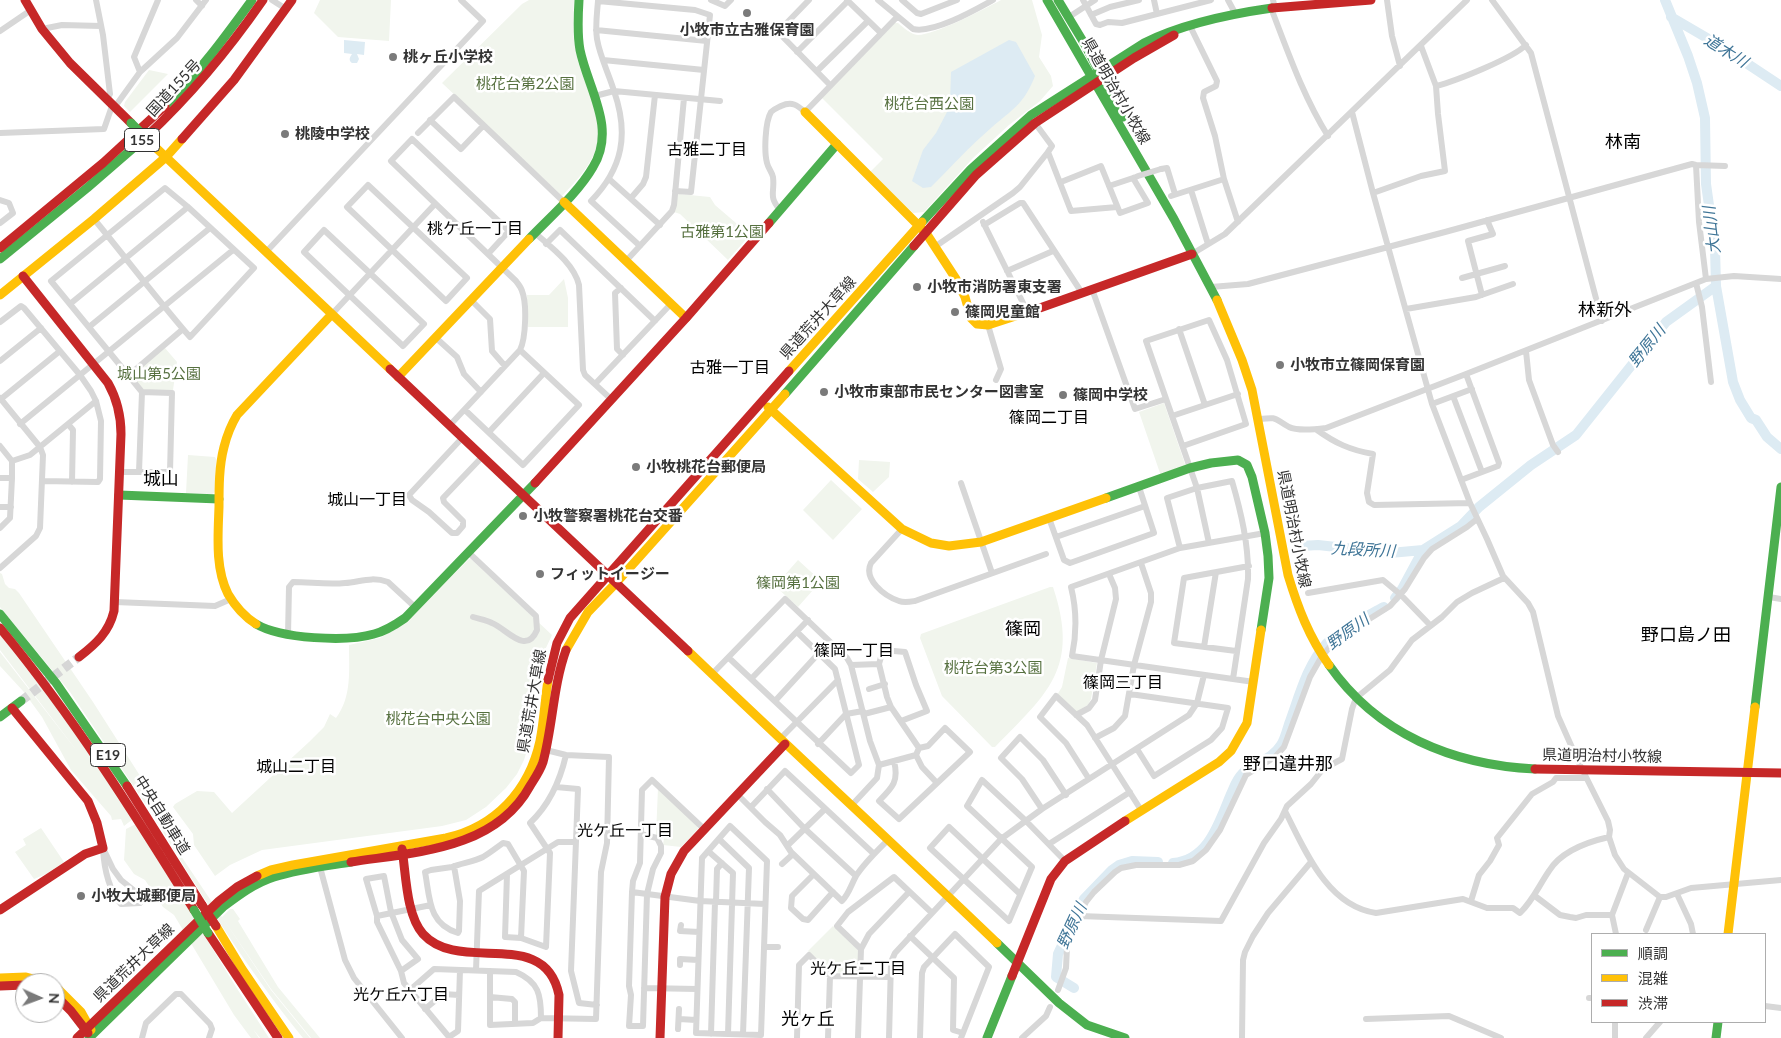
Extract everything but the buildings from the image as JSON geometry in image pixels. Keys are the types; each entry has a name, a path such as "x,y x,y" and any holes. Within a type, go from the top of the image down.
{"main road":[{"path":"25,0 42,29 70,64 782,741 889,839 1073,1015 1087,1025 1125,1038"},
{"name":"国道155号","path":"0,248 132,139 174,97 209,58 252,0"},
{"name":"国道155号","path":"0,259 108,172 181,103 216,62 263,0"},
{"path":"0,295 94,219 166,157 234,80 292,0"},
{"path":"398,377 588,176 600,153 603,128 601,112 580,48 579,0"},
{"name":"県道明治村小牧線","path":"1047,0 1098,77 1169,195 1192,254 1227,319 1240,351 1252,390 1288,575 1295,599 1305,625 1321,653 1337,677 1356,698 1401,732 1435,750 1474,762 1511,768 1584,774 1781,772"},
{"name":"県道明治村小牧線","path":"1058,0 1069,17 1098,77"},
{"name":"県道荒井大草線","path":"90,1033 219,901 244,883 270,871 299,864 402,851 444,848 477,836 501,820 519,804 538,775 546,750 560,667 568,644 588,612 771,410 976,174 1035,124 1144,43 1158,36 1235,13 1273,5 1371,0"},
{"name":"県道荒井大草線","path":"77,1038 90,1033 234,898 259,883 272,877 402,851 444,839 474,829 499,813 520,791 531,772 539,750 551,665 558,639 563,628 578,608 971,169 1031,115 1098,77"},
{"path":"805,112 926,233 956,278 965,296 971,318 977,324 988,325 1192,254"},
{"path":"332,314 237,415 227,433 221,454 218,564 223,585 239,610 257,625 272,632 288,636 346,638 372,636 394,626 415,607 612,400 837,144"},
{"path":"564,202 686,318"},
{"path":"23,276 108,382 120,411 115,602 112,621 109,629 97,643 79,657"},
{"path":"762,402 902,529 921,541 938,546 957,547 981,542 1190,468 1211,463 1238,460 1247,464 1252,477 1265,533 1269,578 1247,722 1231,751 1218,762 1065,861 1051,879 987,1038"},
{"path":"1728,933 1781,487"},
{"path":"119,495 219,498"},
{"name":"中央自動車道","path":"0,614 45,667 104,749 198,908 208,934 278,1038"},
{"name":"中央自動車道","path":"0,628 97,755 198,908 216,926 242,969 289,1038"},
{"path":"0,717 21,701"},
{"path":"0,910 85,854 103,848 97,823 88,801 12,708"},
{"path":"660,1038 665,896 674,866 684,851 737,794 782,741"},
{"path":"402,851 414,918 422,932 432,943 449,951 517,954 541,964 550,973 557,987 560,1002 558,1038"},
{"path":"0,978 15,977"},
{"path":"0,986 15,985"},
{"path":"65,994 90,1033"},
{"path":"65,1005 90,1033"},
{"path":"1716,1038 1718,1023"}],"street":[{"path":"0,133 104,129 111,104 103,35 96,0"},
{"path":"140,72 134,57 158,0"},
{"path":"111,104 140,72 177,38 204,3 196,0"},
{"path":"267,251 484,21 461,0"},
{"path":"711,0 725,6 731,0"},
{"path":"809,0 778,32 830,86"},
{"path":"797,52 847,0 881,33"},
{"path":"879,0 897,17 913,29 920,31 957,18 993,0"},
{"path":"902,0 920,14 943,2 958,0"},
{"path":"1072,15 1084,3 1095,0"},
{"path":"1090,15 1110,7 1139,0"},
{"path":"1154,0 1158,14"},
{"path":"1084,3 1096,24 1100,25 1108,22 1122,23 1211,0"},
{"path":"1228,0 1235,13"},
{"path":"1387,0 1392,36 1400,66"},
{"path":"1192,254 1226,234 1467,0"},
{"path":"1492,0 1531,53 1602,321"},
{"path":"273,1 286,9"},
{"path":"640,246 591,201 609,179 620,154 623,132 620,110 597,40 598,1 695,10 710,14 691,192 675,191"},
{"path":"1273,5 1287,54 1318,120 1328,136"},
{"path":"0,31 31,10"},
{"path":"780,210 772,199 773,176 766,162 768,121 774,109 785,104 796,104 805,112 897,17"},
{"path":"817,71 868,21"},
{"path":"42,29 62,25 101,26"},
{"path":"1186,28 1217,81 1216,86 1204,92 1203,98 1215,136 1224,180 1238,222"},
{"path":"596,30 707,41"},
{"path":"1436,86 1453,82 1508,56 1526,45"},
{"path":"1373,193 1421,176 1445,171 1436,86 1421,46"},
{"path":"603,60 704,70"},
{"path":"596,96 614,91 720,101"},
{"path":"631,198 639,190 646,176 655,95"},
{"path":"418,133 454,97 564,202"},
{"path":"626,261 672,211 684,98"},
{"path":"1352,112 1432,404 1470,505 1488,539 1504,578 1528,603 1533,612 1562,729 1608,822 1609,837 1614,855 1624,870 1660,897 1677,894 1691,888 1781,880"},
{"path":"430,120 461,149 483,126"},
{"path":"936,246 980,217 1020,187 1052,146 1035,124"},
{"path":"450,425 520,350 525,337 522,290 516,280 488,254 435,204 391,161 412,139 509,231 488,254"},
{"path":"1048,152 1071,211 1117,208"},
{"path":"1211,287 1248,284 1692,164 1725,166"},
{"path":"1697,165 1699,222 1706,280"},
{"path":"1060,182 1101,166 1120,213 1148,204 1136,177"},
{"path":"1109,186 1167,168 1169,195 1224,180"},
{"path":"609,179 660,225"},
{"path":"368,185 413,228 468,278 446,301 347,207 368,185"},
{"path":"94,219 107,235 126,259 165,305 183,329 190,336 254,268 165,188 107,235 51,281 142,392 138,472"},
{"path":"1191,190 1208,244"},
{"path":"0,200 9,203 13,213 0,223"},
{"path":"984,225 1023,203 1082,292"},
{"path":"332,314 435,204"},
{"path":"70,304 188,207"},
{"path":"980,217 1027,311"},
{"path":"1482,295 1468,241 1493,234 1487,220"},
{"path":"89,327 210,228"},
{"path":"324,230 424,324 403,346 349,296 304,252 324,230"},
{"path":"546,244 560,230 655,321"},
{"path":"535,233 569,266 577,277 583,370 585,375 612,400"},
{"path":"20,424 233,250"},
{"path":"1007,271 1054,251"},
{"path":"1462,278 1506,266"},
{"path":"1259,419 1273,418 1278,419 1290,428 1317,430 1347,421 1696,283 1734,276 1781,280"},
{"path":"1696,283 1711,382"},
{"path":"1406,309 1482,295 1513,284"},
{"path":"621,288 616,293 617,349 623,355"},
{"path":"1092,289 1135,408 1166,399"},
{"path":"470,300 490,319 492,351 505,366"},
{"path":"0,322 21,306 80,376 91,391 100,411 100,479 95,483 42,481"},
{"path":"595,384 668,307"},
{"path":"1182,446 1246,424 1227,360 1209,320 1146,341 1182,446 1197,488 1209,543"},
{"path":"988,325 1001,369 996,380"},
{"path":"0,361 41,328"},
{"path":"128,376 183,329"},
{"path":"1179,329 1205,405"},
{"path":"436,337 457,357 464,374 481,392"},
{"path":"465,410 523,464 579,405 520,350"},
{"path":"1526,350 1529,380 1553,445 1558,452"},
{"path":"0,568 36,536 40,528 43,455 40,447 0,399 60,351"},
{"path":"488,432 544,373"},
{"path":"1460,480 1498,466 1500,463 1466,374"},
{"path":"1432,404 1472,389"},
{"path":"119,472 170,472 172,394 142,392"},
{"path":"1172,416 1238,394"},
{"path":"1453,396 1482,472"},
{"path":"12,461 30,455 96,401"},
{"path":"68,424 73,430 72,482"},
{"path":"1317,430 1336,443 1360,452 1373,454 1367,493 1369,502 1374,505 1470,505"},
{"path":"463,437 409,495 412,500 429,512 452,533 457,533 463,526 464,521 444,502 444,498 483,456"},
{"path":"0,446 12,461 10,518 0,528"},
{"path":"0,478 12,478"},
{"path":"1180,548 1167,498 1197,488 1232,480 1239,504 1249,566 1233,679"},
{"path":"961,483 992,573"},
{"path":"1049,518 1064,560 1070,563 1154,533 1139,486"},
{"path":"1056,537 1145,506"},
{"path":"0,507 11,507"},
{"path":"1058,990 1066,968 1067,947 1079,916 1094,892 1114,872 1121,868 1136,865 1179,865 1193,861 1206,850 1220,830 1242,780 1246,775 1275,757 1284,746 1321,653 1362,622 1384,611 1432,549 1467,527 1477,518"},
{"path":"902,529 868,568 869,577 874,583 885,594 899,602 915,601 1046,554"},
{"path":"1254,682 1072,656 1076,637 1076,620 1075,602 1070,587 1180,548 1265,533"},
{"path":"468,552 536,616 538,630 531,639 518,640 492,623 473,617"},
{"path":"1095,738 1121,722 1128,709 1134,664 1151,602 1151,593 1141,563"},
{"path":"1236,651 1174,643 1184,578 1249,566"},
{"path":"1204,647 1216,572"},
{"path":"1076,715 1089,708 1095,700 1101,660 1116,599 1115,588 1110,574"},
{"path":"1079,916 1221,921 1264,843 1287,806 1311,784 1323,769 1342,759 1345,754 1352,709 1356,698 1390,670 1412,640 1430,625 1464,598 1504,578"},
{"path":"288,636 289,586 294,582 346,583 362,579 383,580 388,582 415,607"},
{"path":"1308,593 1383,580 1399,593 1430,625"},
{"path":"1769,597 1781,599"},
{"path":"712,674 785,599 808,620 847,658 851,665 879,765 877,778 851,806"},
{"path":"115,602 215,606 231,600"},
{"path":"752,678 808,620"},
{"path":"729,658 752,678 818,744 851,773 859,765 835,669 797,632"},
{"path":"901,721 927,711 905,652 883,650 879,664 891,707 918,752 922,767 937,783"},
{"path":"775,701 819,653"},
{"path":"851,665 879,664"},
{"path":"889,1038 891,962 895,953 1001,839 1042,809 1189,715 1197,703 1204,675"},
{"path":"782,741 796,722 838,680"},
{"path":"869,689 885,684"},
{"path":"1130,694 1228,708 1222,728 1210,740 1154,776 1137,749"},
{"path":"1089,780 1066,743 1040,717 1056,696 1087,725 1142,810"},
{"path":"818,744 846,714 891,707"},
{"path":"879,765 918,752 928,746 945,728 970,752 899,819 879,801 895,781 894,761"},
{"path":"1042,809 1022,779 1001,758 1020,737 1043,760 1066,795"},
{"path":"490,971 490,1025 533,1023 541,1018 596,1019 601,872 607,843 609,757 566,755 546,750"},
{"path":"507,874 505,937 521,938 546,947 550,853 530,823 541,811 556,787 566,755"},
{"path":"751,807 785,771 874,854"},
{"path":"1471,901 1479,875 1499,845 1497,838 1532,794 1553,782 1556,778 1584,774"},
{"path":"641,834 657,838 661,846 647,894 642,1026 629,1026 632,892 633,881 640,863 642,790 652,780 704,828"},
{"path":"1020,894 949,827 930,848 1009,922 1032,867 967,806 982,780 1065,861"},
{"path":"556,787 578,789 571,971 579,1003 597,1005"},
{"path":"767,790 804,828 856,876"},
{"path":"1049,844 1130,792"},
{"path":"737,794 780,835 793,854 842,901 846,897 856,876 889,839"},
{"path":"788,845 825,809"},
{"path":"1285,811 1310,862 1329,885 1352,906 1362,911 1376,913 1463,899 1487,908 1513,908 1520,914 1531,903 1550,869 1558,860 1582,845 1609,837"},
{"path":"730,826 767,861 760,1035 696,1033 702,858 718,839 730,826"},
{"path":"718,839 749,868 743,1034"},
{"path":"476,970 479,891 558,842 576,842"},
{"path":"454,866 460,901 458,932 449,930 439,923 432,911 425,872 454,866 482,857 503,843 508,844 524,870 521,938"},
{"path":"103,848 113,869 121,880 141,896 142,900 140,903 122,904 115,897 110,887 103,848"},
{"path":"708,851 733,873 728,1034"},
{"path":"782,864 793,854"},
{"path":"1242,1038 1244,952 1268,913 1310,862"},
{"path":"711,1034 717,869 722,863"},
{"path":"320,867 345,960 354,978 402,1038"},
{"path":"1616,933 1612,915 1628,873"},
{"path":"814,874 792,896 791,908 803,919 808,920 833,892"},
{"path":"402,971 418,959 402,940 391,912 384,876 366,879 377,922 402,971 404,983 449,1037 458,1030 460,970"},
{"path":"861,949 836,926 848,912 894,878 932,913"},
{"path":"632,892 700,901 765,904"},
{"path":"858,1038 861,949 869,934 909,892"},
{"path":"1677,894 1691,924 1693,933"},
{"path":"1535,896 1560,914 1570,918 1586,915 1612,915"},
{"path":"1646,930 1660,897"},
{"path":"377,916 431,905"},
{"path":"681,925 680,931 699,932"},
{"path":"910,936 933,958 954,978 953,1030 962,1036 989,967 955,934 933,958 924,967 922,973 920,1038"},
{"path":"764,947 778,947"},
{"path":"797,1038 799,965 809,955 830,976 890,977"},
{"path":"680,965 680,959 698,960"},
{"path":"410,990 434,969 516,972 529,979 539,993 541,1018"},
{"path":"828,1038 830,976"},
{"path":"644,988 697,989"},
{"path":"142,1038 146,1023 176,994 180,994 210,1024 212,1029 209,1038"},
{"path":"426,1009 444,994 459,995"},
{"path":"490,997 512,999 515,1002 516,1024"},
{"path":"1766,1006 1781,1008"},
{"path":"1022,1038 1046,1016 1050,1007"},
{"path":"678,1029 679,1010"},
{"path":"1366,1019 1449,1016 1492,1036 1501,1038"},
{"path":"679,1019 696,1020"},
{"path":"1615,1023 1615,1038"},
{"path":"1646,1038 1659,1023"}],"green space":[{"path":"320,0 391,0 389,41 338,37 314,13"},
{"name":"桃花台第2公園","path":"529,0 574,0 573,31 576,53 598,120 599,133 597,144 588,166 562,196 442,83 522,4"},
{"name":"桃花台西公園","path":"1001,0 1032,0 1042,35 1039,57 1051,76 1053,86 1040,101 1009,125 973,158 924,212 913,213 870,172 883,159 822,98 895,23 915,34 926,34 960,21"},
{"path":"149,70 168,74 130,112 124,106 125,102"},
{"name":"古雅第1公園","path":"677,195 710,197 715,205 750,235 728,260 680,214 674,212"},
{"path":"564,279 568,298 568,327 528,327 527,295 549,295"},
{"name":"城山第5公園","path":"165,348 177,362 173,390 143,390 131,376"},
{"path":"1164,403 1186,467 1161,476 1139,412"},
{"path":"188,455 215,457 215,492 212,494 186,493"},
{"path":"859,460 890,462 889,477 873,492 858,479"},
{"path":"831,480 862,509 833,540 803,510"},
{"name":"桃花台中央公園","path":"469,559 552,635 545,650 536,687 533,729 529,744 517,774 506,788 486,807 466,820 442,826 262,850 230,865 215,876 194,845 193,834 173,807 175,804 197,791 214,792 232,813 324,727 330,714 336,718 345,701 347,692 349,645 380,638 401,626"},
{"name":"篠岡第1公園","path":"798,560 821,581 798,607 775,586"},
{"path":"0,573 5,584 19,593 93,702 158,804 149,809 70,692 0,607"},
{"name":"桃花台第3公園","path":"1053,587 1060,615 1063,639 1060,659 1054,677 1044,694 1030,711 995,747 992,747 942,696 920,638 921,634"},
{"path":"0,635 60,711 133,819 124,826 121,819 112,820 111,816 71,770 42,717 23,691 0,666 0,652 80,755 0,650"},
{"path":"1068,658 1097,663 1091,699 1088,705 1076,712 1057,695 1062,687"},
{"path":"658,788 697,826 698,829 681,847 663,845 664,838 656,835"},
{"path":"155,811 181,856 271,990 310,1038 303,1038 243,957 152,814"},
{"path":"136,824 269,1038 260,1038 253,1029 259,1038 251,1038 234,1015 174,915 163,907 145,880 134,874 124,860 126,829"},
{"path":"41,828 64,862 46,874 34,879 15,852 26,845 23,839"},
{"path":"230,909 233,909 240,919 238,921 278,987 320,1038 311,1038 271,989 222,917"},
{"path":"833,926 858,950 858,972 856,974 829,972 808,951"}],"shaded area":[{"path":"344,40 365,42 364,55 357,54 359,59 357,63 350,61 352,54 344,53"},
{"path":"1009,40 1016,42 1035,76 1027,93 1017,105 976,142 931,187 923,188 912,181 923,150 936,133 947,112 950,103 951,72"}],"waterway":[{"name":"大山川","path":"1665,0 1688,56 1697,83 1705,118 1706,184 1715,248 1716,286 1733,382 1740,400 1751,418 1756,420 1767,437 1781,449"},
{"name":"道木川","path":"1671,17 1719,45 1781,86"},
{"name":"野原川","path":"1395,598 1402,589 1423,550 1461,526 1479,507 1531,465 1576,435 1666,322 1716,286"},
{"name":"九段所川","path":"1302,546 1318,545 1390,553 1423,550"},
{"name":"野原川","path":"1173,863 1196,855 1204,847 1217,827 1240,776 1252,766 1277,751 1285,737 1300,692 1319,652 1332,638 1346,628 1384,607"},
{"name":"野原川","path":"1074,988 1056,977 1058,954 1084,899 1119,865 1132,861 1158,862"}],"tunnel":[{"path":"21,701 79,657"}],"traffic: fast":[{"path":"165,106 200,68 252,0"},
{"path":"529,239 580,186 593,167 600,152 602,123 579,44 579,0"},
{"path":"1047,0 1174,219 1217,300"},
{"path":"1058,0 1084,43 1123,117"},
{"path":"922,222 971,169 1031,115 1144,43 1174,30 1206,21 1272,8"},
{"path":"131,123 152,144"},
{"path":"0,259 147,136"},
{"path":"769,223 837,144"},
{"path":"785,394 914,246"},
{"path":"1106,498 1190,468 1211,463 1238,460 1247,465 1252,477 1265,533 1268,556 1269,578 1261,630"},
{"path":"256,624 281,633 314,638 362,636 378,633 394,625 405,618 535,483"},
{"path":"1755,707 1781,487"},
{"path":"119,495 219,499"},
{"path":"0,614 56,683 127,786"},
{"path":"1329,665 1348,689 1370,710 1394,727 1419,741 1446,753 1475,761 1535,769"},
{"path":"0,717 21,701"},
{"path":"89,1038 223,907 241,894 260,883 283,874 351,862"},
{"path":"194,910 208,933"},
{"path":"997,943 1059,1003 1087,1025 1125,1038"},
{"path":"987,1038 1012,976"},
{"path":"1716,1038 1718,1023"}],"traffic: slow":[{"path":"805,112 926,233 956,279 965,297 971,318 977,324 988,325 1037,309"},
{"path":"0,295 94,219 166,157 182,139"},
{"path":"152,144 390,369"},
{"path":"564,202 686,318"},
{"path":"789,371 922,222"},
{"path":"398,377 529,239"},
{"path":"1217,300 1242,360 1252,390 1288,575 1305,622 1329,665"},
{"path":"256,624 244,615 228,594 219,563 220,477 224,447 229,430 237,415 332,314"},
{"path":"566,650 588,612 785,394"},
{"path":"768,407 902,529 931,543 949,546 981,542 1106,498"},
{"path":"1125,821 1219,762 1231,751 1247,723 1261,630"},
{"path":"688,651 997,943"},
{"path":"257,876 271,870 293,865 446,838 464,833 494,816 518,791 528,776 535,759 540,741 548,680"},
{"path":"1728,933 1755,707"},
{"path":"216,926 242,969 289,1038"},
{"path":"0,978 15,977"},
{"path":"65,996 81,1012 91,1030"}],"traffic: jam":[{"path":"25,0 42,29 70,63 131,123"},
{"path":"147,136 209,71 263,0"},
{"path":"182,139 234,80 292,0"},
{"path":"1272,8 1371,0"},
{"path":"914,246 976,175 1035,123 1134,58 1174,35"},
{"path":"0,248 103,163 165,106"},
{"path":"535,483 686,318 769,223"},
{"path":"1037,309 1192,254"},
{"path":"23,276 108,383 118,407 120,420 114,611 109,625 101,637 79,657"},
{"path":"390,369 688,651"},
{"path":"548,680 557,643 570,618 789,371"},
{"path":"0,628 78,730 194,910"},
{"path":"351,862 427,850 475,836 496,823 515,807 536,777 543,762 558,677 566,650"},
{"path":"0,910 85,854 103,848 97,823 88,801 12,708"},
{"path":"660,1038 665,897 671,874 684,851 785,744"},
{"path":"1535,769 1781,773"},
{"path":"127,786 202,905"},
{"path":"1012,976 1051,879 1065,861 1125,821"},
{"path":"402,849 410,905 417,926 423,934 439,946 458,951 520,956 537,962 551,974 559,995 558,1038"},
{"path":"77,1038 219,901 237,887 257,876"},
{"path":"202,905 216,926"},
{"path":"208,933 278,1038"},
{"path":"0,986 15,985"},
{"path":"65,1005 88,1033"}],"place":[{"name":"小牧市立古雅保育園","path":"747,13"},
{"name":"桃ヶ丘小学校","path":"393,57"},
{"name":"桃陵中学校","path":"285,134"},
{"name":"小牧市消防署東支署","path":"917,287"},
{"name":"篠岡児童館","path":"955,312"},
{"name":"小牧市立篠岡保育園","path":"1280,365"},
{"name":"小牧市東部市民センター図書室","path":"824,392"},
{"name":"篠岡中学校","path":"1063,395"},
{"name":"小牧桃花台郵便局","path":"636,467"},
{"name":"小牧警察署桃花台交番","path":"523,516"},
{"name":"フィットイージー","path":"540,574"},
{"name":"小牧大城郵便局","path":"81,896"}],"district":[{"name":"林南","path":"1623,142"},
{"name":"古雅二丁目","path":"707,150"},
{"name":"桃ケ丘一丁目","path":"475,229"},
{"name":"林新外","path":"1605,310"},
{"name":"古雅一丁目","path":"730,368"},
{"name":"篠岡二丁目","path":"1049,418"},
{"name":"城山","path":"161,479"},
{"name":"城山一丁目","path":"367,500"},
{"name":"篠岡","path":"1023,629"},
{"name":"野口島ノ田","path":"1686,635"},
{"name":"篠岡一丁目","path":"854,651"},
{"name":"篠岡三丁目","path":"1123,683"},
{"name":"野口違井那","path":"1288,764"},
{"name":"城山二丁目","path":"296,767"},
{"name":"光ケ丘一丁目","path":"625,831"},
{"name":"光ケ丘二丁目","path":"858,969"},
{"name":"光ケ丘六丁目","path":"401,995"},
{"name":"光ヶ丘","path":"808,1019"}]}
